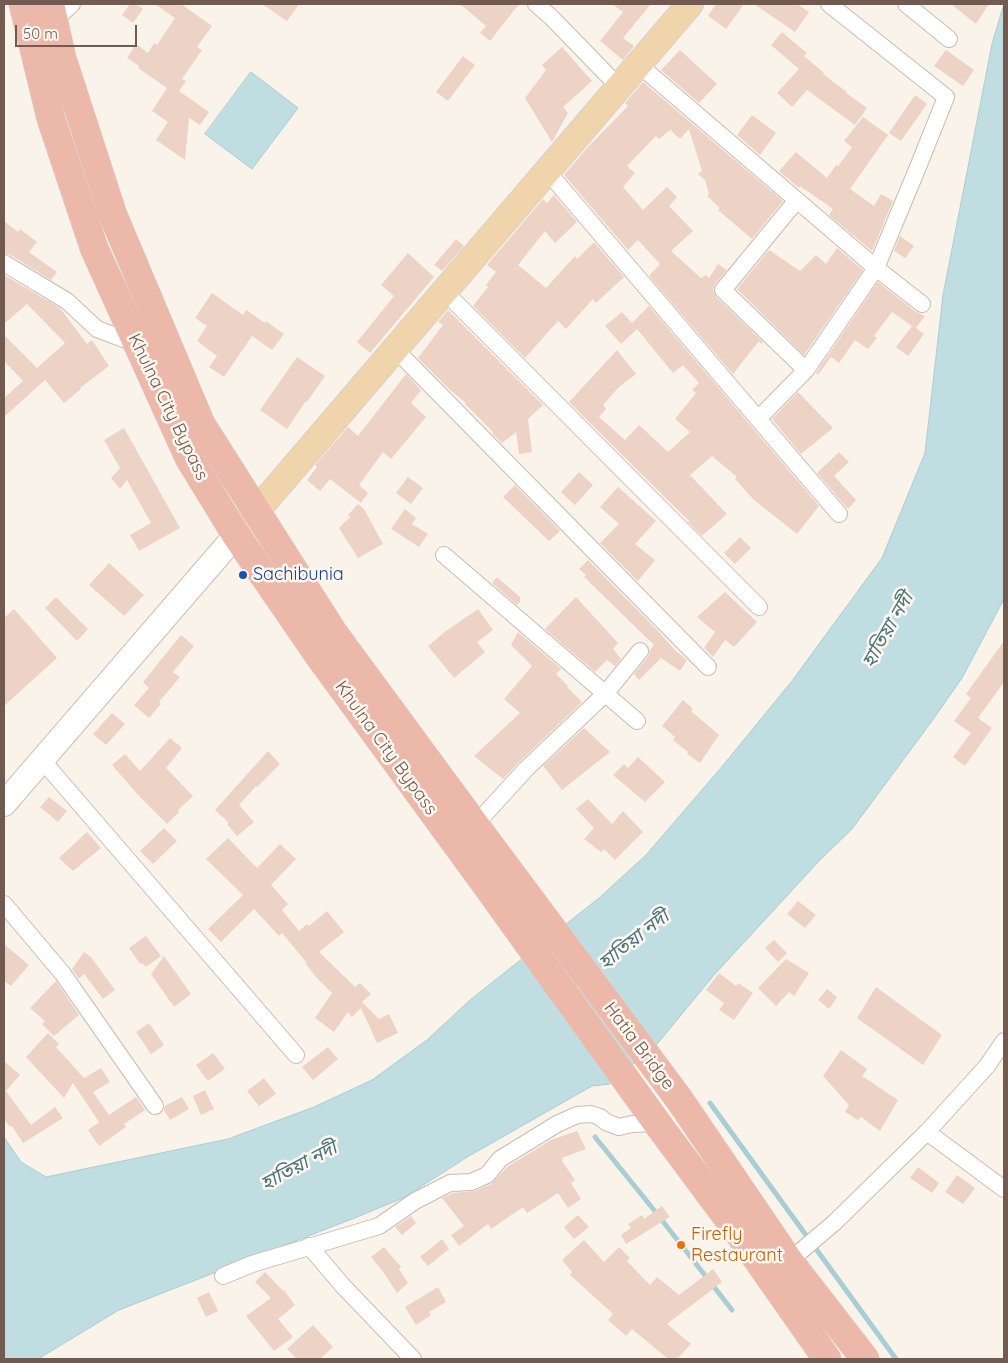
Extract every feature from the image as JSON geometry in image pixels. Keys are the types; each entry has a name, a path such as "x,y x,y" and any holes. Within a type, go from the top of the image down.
{"highway":[{"name":"Khulna City Bypass","path":"23,4 51,119 91,239 188,458 236,535 319,656 489,889"},
{"name":"Khulna City Bypass","path":"59,9 62,58 113,215 201,424 333,632 510,871"},
{"name":"Hatia Bridge","path":"510,871 679,1099 789,1261"},
{"name":"Hatia Bridge","path":"489,889 655,1121"},
{"path":"655,1121 738,1232 827,1359"},
{"path":"789,1261 865,1359"}],"main road":[{"path":"236,535 690,4"}],"street":[{"path":"536,4 619,87"},
{"path":"758,419 806,370 876,268 946,97 829,4"},
{"path":"906,4 949,39"},
{"path":"638,64 876,268 922,304"},
{"path":"547,171 839,514"},
{"path":"797,200 723,290 806,370"},
{"path":"4,263 67,301 98,329 137,344"},
{"path":"444,291 759,607"},
{"path":"395,349 708,667"},
{"path":"4,804 236,535"},
{"path":"444,555 637,721"},
{"path":"475,825 526,769 605,694 640,652"},
{"path":"42,760 296,1054"},
{"path":"4,904 63,974 155,1106"},
{"path":"789,1261 834,1223 927,1132 987,1066 1004,1041"},
{"path":"224,1276 252,1264 380,1226 415,1201 450,1183 471,1182 486,1175 500,1159 557,1124 577,1115 591,1114 619,1127 655,1121"},
{"path":"927,1132 1004,1189"},
{"path":"310,1246 343,1286 413,1359"}],"water":[{"name":"হাতিয়া নদী","path":"1004,4 1004,599 962,678 932,721 852,829 819,861 714,975 658,1043 610,1084 592,1086 469,1156 403,1198 119,1310 38,1359 4,1359 4,1137 21,1162 46,1177 228,1139 314,1107 372,1080 427,1040 470,1000 599,898 646,855 792,681 882,558 925,453 943,295 992,44"},
{"path":"251,72 298,108 252,169 205,134"}],"building":[{"path":"130,4 136,4 143,9 133,23 122,15"},
{"path":"155,4 181,4 212,26 197,47 202,50 182,79 186,81 179,91 209,112 200,125 189,118 185,160 156,140 168,122 152,111 167,88 127,58 136,44 148,53 154,43 157,45 175,18"},
{"path":"262,4 299,4 287,21"},
{"path":"460,4 519,4 490,41 480,33 486,26"},
{"path":"612,4 651,4 623,38 634,46 623,60 600,41 623,12"},
{"path":"716,4 744,4 726,29 708,16"},
{"path":"754,4 797,4 809,12 795,32"},
{"path":"951,4 989,4 976,24"},
{"path":"782,32 807,53 804,56 823,74 867,108 855,125 807,90 792,107 777,93 799,69 771,45"},
{"path":"562,47 592,81 563,107 568,113 552,142 525,98 546,70 542,65"},
{"path":"680,50 717,84 699,103 661,70"},
{"path":"946,50 974,70 963,86 934,66"},
{"path":"463,56 475,65 448,101 436,92"},
{"path":"643,82 783,201 752,239 718,210 720,208 707,196 709,194 705,180 698,174 702,171 689,129 680,139 670,130 659,139 656,136 627,166 635,173 623,187 643,210 667,187 677,197 669,206 693,231 671,251 701,278 706,275 709,278 718,264 727,270 715,284 713,289 716,297 763,342 761,344 759,341 733,374 649,276 660,264 638,240 628,250 564,175 628,106 625,103"},
{"path":"915,95 927,104 901,141 889,133"},
{"path":"752,115 776,133 760,155 737,135"},
{"path":"863,117 888,135 850,189 874,206 881,194 893,201 872,251 829,215 833,209 800,186 799,188 779,171 796,152 827,178 852,147 844,141"},
{"path":"554,195 577,222 555,243 545,231 518,265 546,288 575,256 577,259 594,242 624,277 596,303 593,299 566,329 558,321 525,358 473,306 488,287 486,285 496,272 487,265 543,199 547,203"},
{"path":"4,221 18,232 20,229 37,242 29,252 57,272 51,280 9,254 4,253"},
{"path":"900,236 914,246 905,258 894,251"},
{"path":"456,239 464,246 442,271 434,265"},
{"path":"837,248 863,270 804,355 737,289 769,250 800,271 816,255 826,264"},
{"path":"408,253 434,277 370,353 357,342 394,296 381,285"},
{"path":"4,275 60,308 87,344 92,340 109,366 64,403 45,380 4,417 4,398 23,381 4,361 4,335 37,368 65,343 27,304 4,324"},
{"path":"878,282 916,312 925,316 916,328 924,334 908,356 896,347 912,326 892,312 874,336 877,338 868,349 855,340 839,363 831,357 818,375 816,373"},
{"path":"212,293 243,315 246,310 284,334 272,350 252,336 224,377 209,367 217,356 197,341 207,326 195,318"},
{"path":"649,306 819,506 797,534 753,499 735,479 737,477 712,456 690,475 727,514 702,536 569,402 617,350 636,374 619,387 603,405 606,409 599,417 625,440 639,425 668,452 690,432 675,419 696,393 692,390 699,383 683,365 673,373 637,329 621,344 605,326 622,312 632,323"},
{"path":"448,310 543,405 528,419 532,452 519,454 516,432 502,443 466,403 418,358 443,325 438,322"},
{"path":"297,357 325,376 287,429 260,410"},
{"path":"406,374 421,390 411,403 426,417 391,459 383,452 359,485 368,493 361,503 330,479 320,491 307,480 317,467 315,465 348,427 358,436"},
{"path":"798,392 833,428 801,454 772,419"},
{"path":"124,428 180,528 139,551 130,535 151,523 127,480 120,489 111,478 120,468 104,440"},
{"path":"839,452 849,462 834,476 856,500 848,509 817,473"},
{"path":"579,472 593,485 575,505 561,492"},
{"path":"408,477 423,488 411,504 396,493"},
{"path":"515,485 560,531 549,541 503,497"},
{"path":"618,487 656,521 635,544 655,560 638,581 600,543 619,524 600,507"},
{"path":"358,504 364,509 383,544 358,558 339,528 350,517 348,515"},
{"path":"405,509 416,518 412,524 428,534 419,547 391,529"},
{"path":"740,537 751,548 735,564 724,553"},
{"path":"588,560 687,660 680,671 661,658 639,680 634,674 648,657 654,645 584,577 586,575 579,569"},
{"path":"109,563 144,595 124,616 89,585"},
{"path":"497,577 520,597 520,602 517,605 492,583"},
{"path":"725,592 757,622 734,647 725,640 713,657 704,648 715,632 697,617"},
{"path":"56,597 88,629 77,641 45,608"},
{"path":"576,597 618,643 613,649 621,659 615,666 607,660 595,672 545,629"},
{"path":"14,609 57,658 4,706 4,618"},
{"path":"478,609 493,630 477,642 485,652 454,678 428,646"},
{"path":"518,632 561,669 556,674 582,702 503,779 474,756 520,713 504,699 532,666 511,645"},
{"path":"181,635 194,646 173,672 180,677 159,702 161,704 149,718 134,705 149,688 143,682"},
{"path":"1004,641 1004,682 978,718 992,728 965,766 953,757 971,733 954,721 971,698 966,694"},
{"path":"683,700 693,709 691,711 719,735 700,763 687,754 688,752 673,740 675,737 662,726"},
{"path":"112,713 125,724 106,745 93,734"},
{"path":"584,728 610,752 562,790 543,766"},
{"path":"170,738 182,748 166,768 193,796 167,824 112,765 125,754 140,771"},
{"path":"268,751 280,764 239,805 254,822 237,836 227,824 229,823 215,810"},
{"path":"638,757 665,782 645,802 613,775 624,764 628,768"},
{"path":"49,797 67,811 58,822 40,807"},
{"path":"588,799 612,824 623,811 643,832 615,860 604,849 601,852 584,839 594,828 576,809"},
{"path":"164,828 177,841 153,864 140,851"},
{"path":"87,832 101,848 73,871 59,858"},
{"path":"228,838 257,868 280,844 296,859 271,885 288,904 282,910 299,931 307,924 309,926 327,911 344,932 319,952 355,987 360,983 371,994 362,1002 379,1019 389,1014 398,1033 377,1043 361,1008 352,1017 348,1012 334,1032 315,1018 332,993 316,977 282,933 279,936 254,909 221,942 208,929 243,895 206,859"},
{"path":"798,901 816,915 805,928 787,914"},
{"path":"146,936 161,956 146,967 142,963 140,964 129,948"},
{"path":"774,940 787,953 778,962 765,948"},
{"path":"4,944 29,965 11,986 4,981"},
{"path":"84,952 91,957 115,990 103,999 84,974 79,979 72,969"},
{"path":"164,956 191,994 174,1007 151,974"},
{"path":"786,959 809,973 794,996 789,992 776,1006 758,988"},
{"path":"719,973 736,986 738,983 753,993 734,1020 719,1010 724,1003 706,990"},
{"path":"56,981 79,1015 54,1036 42,1024 45,1021 30,1008"},
{"path":"876,987 942,1035 923,1065 857,1018"},
{"path":"827,989 837,997 829,1009 818,1000"},
{"path":"149,1023 164,1045 151,1054 136,1032"},
{"path":"48,1033 59,1044 56,1047 84,1078 101,1068 110,1082 93,1092 109,1115 136,1097 145,1110 124,1124 126,1127 99,1146 88,1130 99,1122 73,1083 64,1098 26,1057"},
{"path":"328,1047 338,1059 313,1080 302,1067"},
{"path":"841,1050 867,1069 862,1076 898,1100 880,1131 861,1117 858,1120 845,1112 849,1105 823,1076"},
{"path":"213,1053 225,1069 208,1081 196,1065"},
{"path":"4,1061 20,1075 6,1091 31,1125 55,1107 63,1118 23,1143 12,1126 10,1127 4,1119"},
{"path":"264,1078 276,1094 259,1106 247,1091"},
{"path":"205,1090 214,1109 201,1115 193,1096"},
{"path":"182,1097 189,1109 170,1120 164,1110 165,1106"},
{"path":"577,1131 586,1149 562,1158 562,1161 575,1180 571,1183 581,1199 568,1208 558,1193 527,1213 523,1207 491,1229 488,1224 459,1246 451,1235 464,1226 442,1198 453,1193 475,1191 491,1184 507,1167 551,1140"},
{"path":"918,1167 939,1183 932,1193 910,1178"},
{"path":"957,1175 975,1188 963,1204 945,1192"},
{"path":"662,1206 670,1217 626,1244 621,1235 631,1228 628,1224 642,1215 644,1219"},
{"path":"578,1215 589,1227 574,1239 564,1227"},
{"path":"411,1216 416,1223 402,1235 395,1227"},
{"path":"442,1239 449,1249 428,1266 420,1257"},
{"path":"584,1240 604,1262 619,1247 630,1258 627,1261 650,1285 657,1277 679,1295 713,1269 722,1282 667,1324 691,1344 677,1359 668,1359 632,1329 626,1336 608,1320 613,1314 570,1275 572,1272 562,1260"},
{"path":"384,1247 401,1267 399,1269 408,1283 397,1293 371,1257"},
{"path":"265,1272 284,1290 295,1305 278,1319 293,1337 274,1351 246,1316 271,1298 255,1282"},
{"path":"438,1287 446,1302 429,1312 431,1315 416,1325 405,1307"},
{"path":"209,1292 218,1311 206,1317 197,1298"},
{"path":"313,1325 333,1347 320,1359 297,1359 287,1349"}],"waterway":[{"path":"710,1103 896,1359"},
{"path":"595,1137 732,1310"}],"place":[{"name":"Sachibunia","path":"243,575"},
{"name":"Firefly Restaurant","path":"681,1245"}]}
